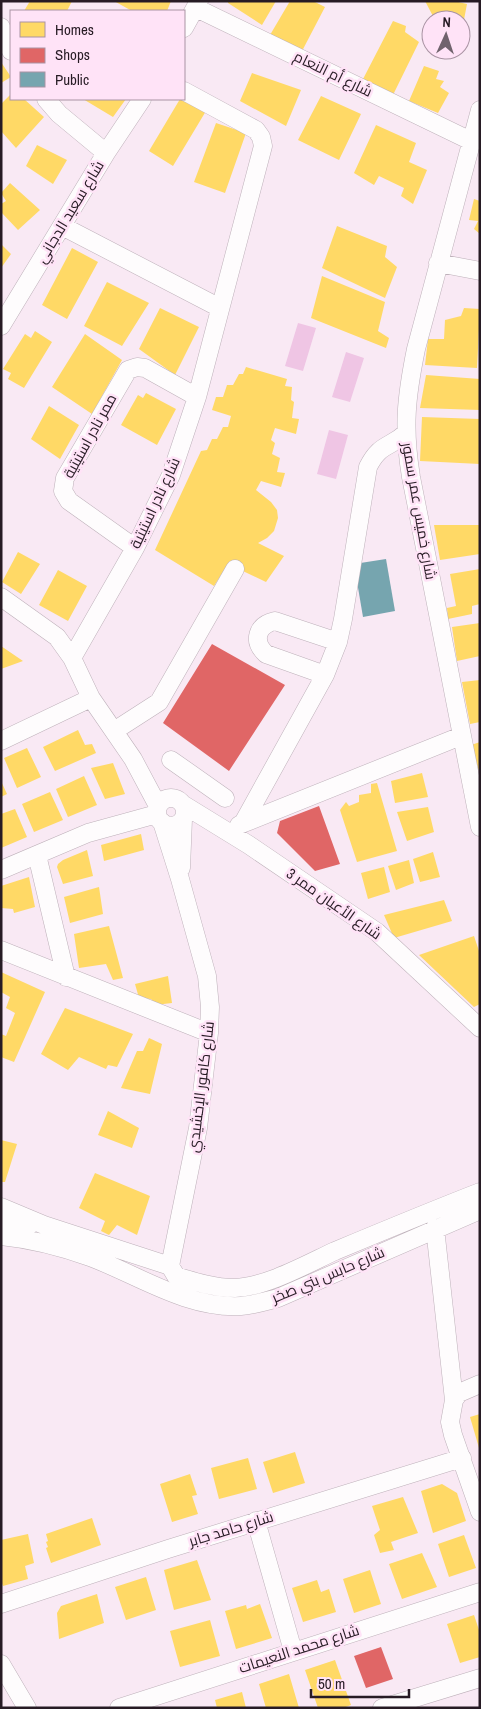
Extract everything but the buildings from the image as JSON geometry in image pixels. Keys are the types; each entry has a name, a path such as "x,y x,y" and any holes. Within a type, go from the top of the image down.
{"street":[{"path":"185,26 198,4"},
{"name":"شارع أم النعام","path":"198,4 470,141"},
{"path":"1,27 10,49"},
{"name":"شارع نادر استيتية","path":"72,658 135,548 171,475 197,397 263,146 262,137 256,130 185,92"},
{"path":"47,100 59,114 106,153"},
{"name":"شارع سعيد الدجاني","path":"1,326 106,153 141,100"},
{"name":"شارع خميس عمر سمور","path":"480,110 438,263 408,389 405,419 406,449 411,477 480,827"},
{"path":"62,226 220,308"},
{"path":"438,263 480,271"},
{"name":"ممر نادر استيتية","path":"135,548 69,502 63,491 65,478 128,370 137,367 145,368 197,397"},
{"path":"243,823 325,676 338,642 368,468 377,452 406,433"},
{"path":"114,731 159,702 235,569"},
{"path":"5,604 57,636 72,658 91,698 132,759 172,810"},
{"path":"325,676 266,654 258,642 258,635 268,623 275,621 338,642"},
{"path":"1,741 91,698"},
{"path":"225,832 243,823 461,736"},
{"path":"171,760 225,798"},
{"path":"1,870 88,833 172,810 192,775"},
{"name":"شارع الأعيان ممر 3","path":"172,810 225,832 249,845 377,932 480,1028"},
{"name":"شارع كافور الإخشيدي","path":"170,1266 198,1128 209,1033 210,1007 207,976 180,879 172,810"},
{"path":"37,855 66,977"},
{"path":"1,950 209,1033"},
{"name":"شارع حابس بني صخر","path":"1,1207 44,1225 170,1266 176,1276 197,1283 236,1288 254,1285 480,1192"},
{"name":"شارع حابس بني صخر","path":"1,1236 68,1250 197,1301 217,1305 240,1306 278,1298 480,1210"},
{"name":"شارع حابس بني صخر","path":"1,1221 44,1225"},
{"path":"435,1228 454,1400 450,1422 462,1458 475,1483 480,1512"},
{"path":"454,1400 459,1393 480,1384"},
{"name":"شارع حامد جابر","path":"1,1604 256,1521 462,1458"},
{"path":"256,1521 293,1651"},
{"name":"شارع محمد النعيمات","path":"119,1708 480,1592"},
{"path":"1,1664 27,1708"},
{"path":"382,1708 480,1678"}],"shaded area":[{"path":"298,323 316,328 303,371 285,366"},
{"path":"346,352 364,358 350,402 332,397"},
{"path":"329,430 348,435 336,479 317,474"}]}
